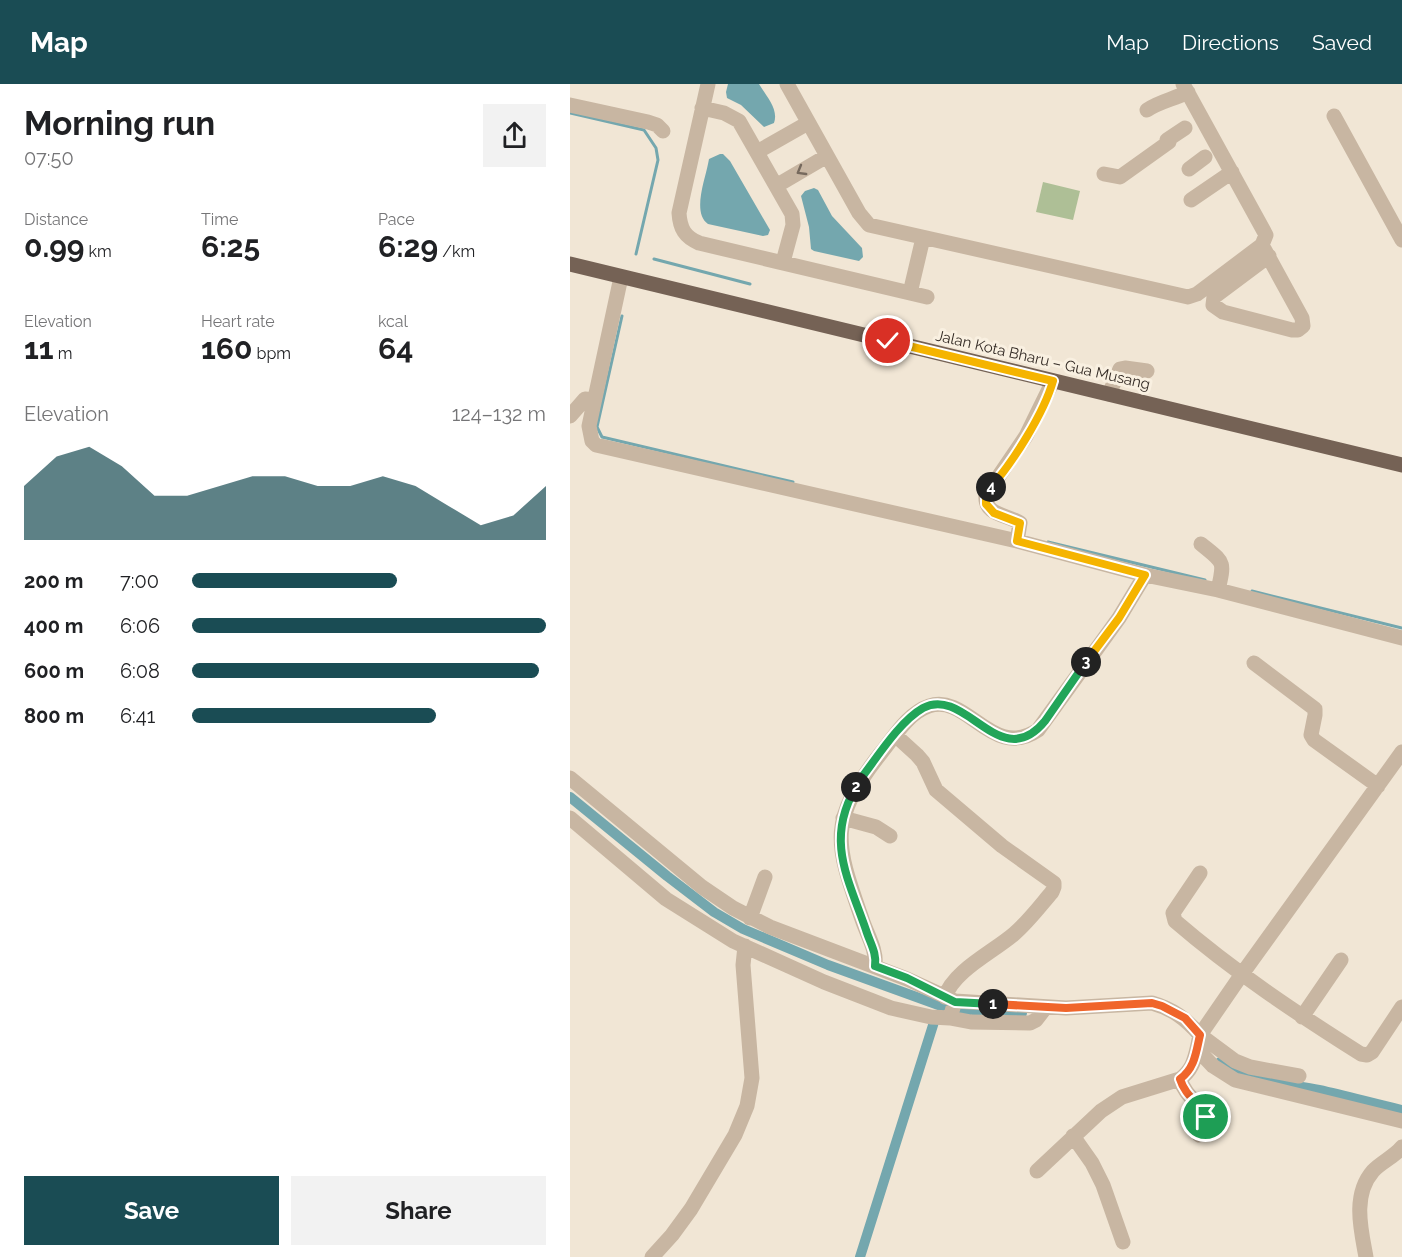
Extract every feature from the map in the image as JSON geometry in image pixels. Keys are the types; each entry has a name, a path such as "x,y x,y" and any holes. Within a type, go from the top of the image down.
{"main road":[{"name":"Jalan Kota Bharu – Gua Musang","path":"570,264 1402,465"}],"street":[{"path":"708,84 678,213 682,231 691,240 927,297"},
{"path":"787,84 864,221 876,227 1188,297 1197,294 1266,250"},
{"path":"1147,110 1155,105 1174,100 1185,88 1265,231 1266,250 1304,320 1300,329 1292,330 1223,312 1213,305 1214,297 1266,250"},
{"path":"570,105 648,122 657,125 663,131"},
{"path":"702,108 739,121 792,214 793,220 783,262"},
{"path":"1334,116 1396,218 1402,240"},
{"path":"757,152 808,123"},
{"path":"1104,174 1120,177 1185,128"},
{"path":"776,186 827,156"},
{"path":"1189,169 1205,157"},
{"path":"1191,200 1232,172"},
{"path":"910,293 923,237"},
{"path":"621,277 594,400 589,434 592,441 602,447 1019,536 1145,575 1220,585 1402,638"},
{"path":"1109,394 1120,369 1147,371"},
{"path":"1019,536 1017,521 989,509 986,504 986,495 1026,436 1053,381"},
{"path":"570,416 585,399 594,400"},
{"path":"1201,544 1221,561 1224,568 1220,585"},
{"path":"875,966 874,951 843,860 839,840 849,799 862,777 911,717 933,704 956,709 1006,738 1018,739 1038,730 1119,618 1145,575"},
{"path":"1254,663 1315,709 1311,735 1314,740 1378,786"},
{"path":"894,735 917,754 936,790 1002,846 1050,878 1054,887 1015,934 953,981 950,1018"},
{"path":"1037,1171 1101,1110 1122,1097 1180,1079 1187,1074 1194,1063 1198,1042 1242,974 1402,752"},
{"path":"570,778 702,887 750,918 907,978 950,999 1066,1008 1152,1003 1162,1006 1185,1018 1213,1066 1241,1082 1402,1121"},
{"path":"570,818 666,899 691,916 745,946 824,982 891,1008 931,1017 971,1022 1030,1023 1036,1020 1046,1006"},
{"path":"843,818 876,828 890,836"},
{"path":"1200,873 1175,908 1172,917 1189,934 1302,1017 1361,1054 1367,1055 1372,1052 1402,1007"},
{"path":"750,918 765,877"},
{"path":"652,1257 691,1209 735,1135 747,1106 752,1078 743,966 745,946"},
{"path":"1302,1017 1341,960"},
{"path":"1198,1042 1250,1067 1299,1076"},
{"path":"1180,1079 1186,1094 1206,1117 1200,1135"},
{"path":"1073,1136 1092,1163 1103,1185 1123,1242"},
{"path":"1366,1257 1360,1226 1361,1196 1372,1172 1402,1148"}],"green space":[{"path":"1043,182 1080,191 1073,220 1036,212"}],"water":[{"path":"728,84 759,84 775,113 774,123 764,127 741,105 727,98"},
{"path":"720,154 730,161 770,230 768,235 763,236 708,224 703,219 700,204 709,159"},
{"path":"814,188 818,190 832,216 862,248 863,257 859,261 811,249 809,227 801,196 805,191"}],"waterway":[{"path":"570,113 644,130 656,148 658,160 636,254"},
{"path":"654,259 750,284"},
{"path":"622,316 597,427 602,437 793,482"},
{"path":"1048,542 1205,580"},
{"path":"1252,591 1402,628"},
{"path":"570,797 714,912 743,929 828,965 944,1007"},
{"path":"959,1011 1022,1013"},
{"path":"860,1257 934,1022"},
{"path":"1220,1062 1256,1077 1402,1110"}],"route":[{"path":"888,341 1053,381 1026,436 986,495 986,504 994,513 1020,523 1021,528 1017,541 1145,575 1119,618 1038,730 1018,739 1006,738 956,709 933,704 911,717 862,777 849,799 839,840 846,873 874,951 875,966 907,978 955,1002 1066,1008 1152,1003 1176,1012 1185,1018 1200,1035 1194,1063 1187,1074 1180,1079 1186,1094 1206,1117"}]}
